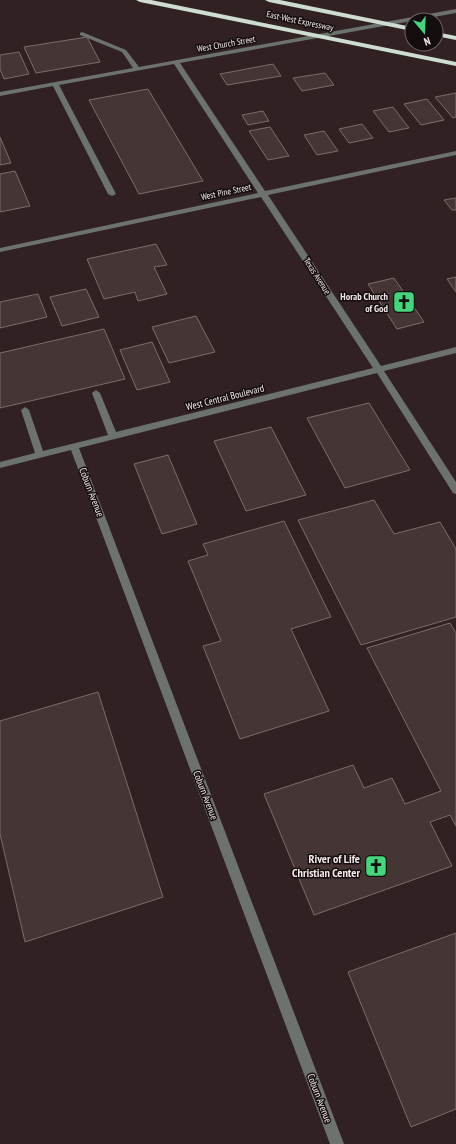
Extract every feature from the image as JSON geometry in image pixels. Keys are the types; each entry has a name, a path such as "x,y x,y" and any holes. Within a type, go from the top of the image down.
{"highway":[{"name":"East-West Expressway","path":"140,0 258,22 456,66"},
{"name":"East-West Expressway","path":"269,0 404,27"},
{"path":"444,35 456,37"}],"street":[{"name":"West Church Street","path":"0,94 456,11"},
{"path":"82,34 124,51 137,69"},
{"name":"Texas Avenue","path":"176,62 379,370 456,490"},
{"path":"55,84 112,194"},
{"name":"West Pine Street","path":"0,250 456,153"},
{"name":"West Central Boulevard","path":"0,465 456,350"},
{"path":"96,393 113,436"},
{"path":"25,410 40,455"},
{"name":"Coburn Avenue","path":"74,446 337,1144"}],"building":[{"path":"87,37 100,62 36,73 24,47"},
{"path":"19,52 29,74 4,79 0,69 0,55"},
{"path":"273,64 281,76 227,85 220,74"},
{"path":"325,73 334,85 302,91 293,78"},
{"path":"148,89 203,181 139,194 89,100"},
{"path":"456,93 456,117 453,118 435,97"},
{"path":"427,99 444,120 421,125 404,104"},
{"path":"393,107 409,128 389,132 373,111"},
{"path":"263,111 269,121 248,125 242,115"},
{"path":"362,124 373,138 349,143 339,129"},
{"path":"270,127 289,156 268,160 249,131"},
{"path":"324,131 338,151 317,155 304,135"},
{"path":"0,137 11,163 0,165"},
{"path":"15,171 30,206 0,212 0,174"},
{"path":"456,198 456,210 452,210 444,200"},
{"path":"156,244 167,265 154,267 167,294 138,301 135,292 104,299 87,259"},
{"path":"456,277 456,292 447,279"},
{"path":"394,278 424,322 397,329 368,284"},
{"path":"86,289 99,317 62,326 50,297"},
{"path":"38,294 47,317 0,328 0,302"},
{"path":"196,316 215,352 169,363 152,327"},
{"path":"104,329 125,379 0,408 0,353"},
{"path":"152,342 170,382 137,390 120,350"},
{"path":"369,403 410,470 345,488 307,418"},
{"path":"271,427 306,495 246,511 214,441"},
{"path":"168,455 197,524 162,534 134,464"},
{"path":"374,500 394,534 440,522 456,549 456,617 361,645 298,520"},
{"path":"284,521 331,617 291,629 329,711 240,739 203,646 221,641 188,561 208,555 203,544"},
{"path":"450,623 456,633 456,826 450,815 430,822 452,866 314,915 264,794 353,765 364,788 392,778 405,804 441,791 367,648"},
{"path":"98,692 163,897 25,942 0,834 0,721"},
{"path":"456,933 456,1109 411,1127 348,972"}],"place":[{"name":"Horab Church of God","path":"404,302"},
{"name":"River of Life Christian Center","path":"376,866"}]}
